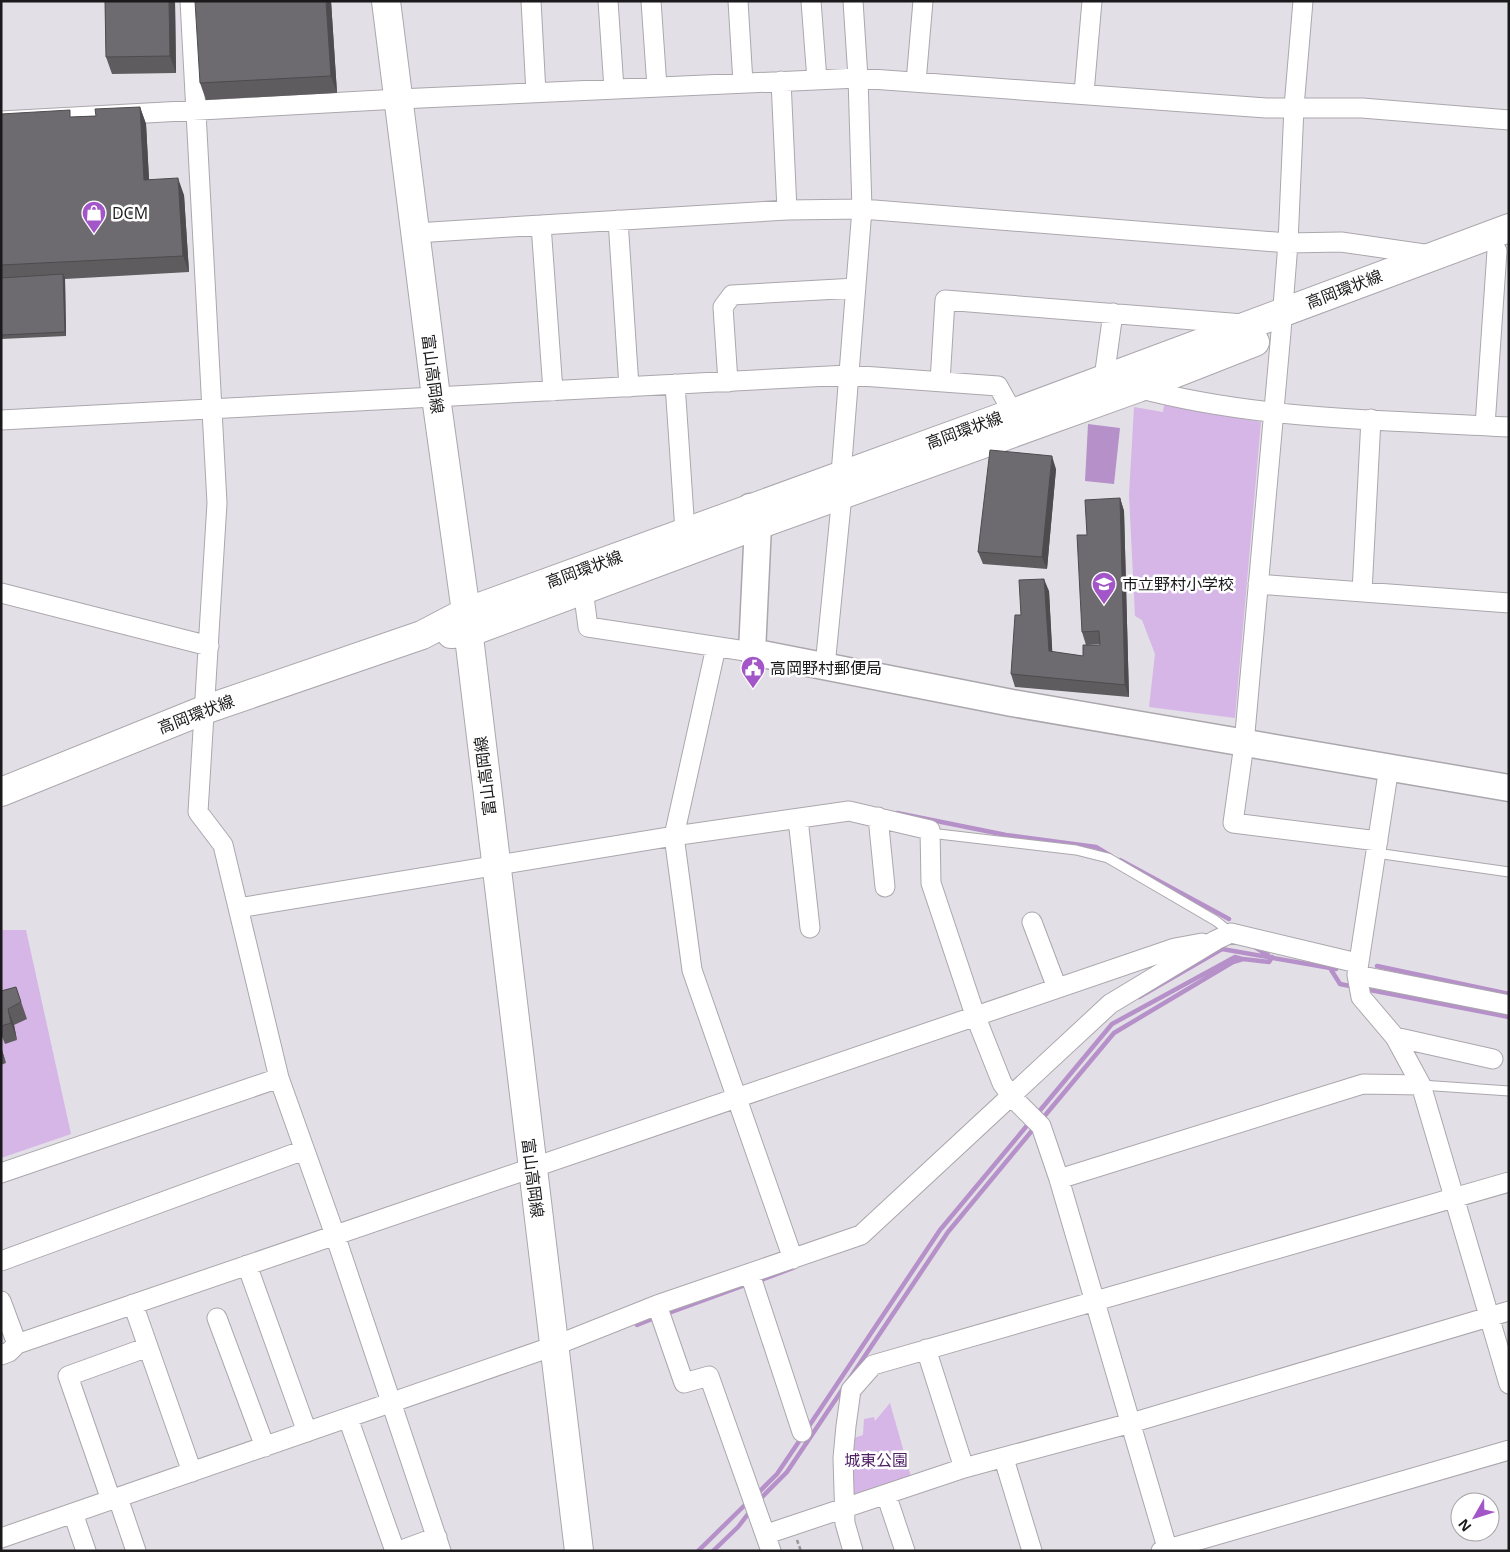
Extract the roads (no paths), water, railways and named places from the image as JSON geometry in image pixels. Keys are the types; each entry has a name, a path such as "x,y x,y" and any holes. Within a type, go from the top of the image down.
{"main road":[{"name":"富山高岡線","path":"386,1 436,397 467,623 579,1551"},
{"name":"高岡環状線","path":"1,792 204,710 422,635 583,589 754,516 842,484 1138,388 1435,255 1505,242"},
{"name":"高岡環状線","path":"842,484 1013,413 1249,324 1282,322 1505,242"},
{"name":"高岡環状線","path":"467,623 685,531 754,516"}],"street":[{"path":"190,1 217,503 198,812 223,845 279,1078 335,1235 439,1544 399,1551"},
{"path":"531,1 536,93"},
{"path":"608,1 614,89"},
{"path":"651,1 657,87"},
{"path":"738,1 743,83"},
{"path":"812,1 816,80"},
{"path":"825,666 842,484 848,375 862,210 858,78 852,1"},
{"path":"916,82 924,1"},
{"path":"1084,93 1092,1"},
{"path":"1303,1 1294,107 1288,242 1282,322 1244,744 1233,822 1377,847"},
{"path":"1,121 399,99 858,78 1084,93 1266,108 1362,108 1509,120"},
{"path":"781,81 787,210"},
{"path":"416,233 787,210 862,210 1288,242 1341,242 1435,255"},
{"path":"618,220 628,387"},
{"path":"541,225 553,391"},
{"path":"1484,426 1505,242"},
{"path":"728,382 723,307 732,295 856,288"},
{"path":"940,382 945,300 1249,324"},
{"path":"1104,378 1113,313"},
{"path":"1,420 848,375 998,386 1013,413"},
{"path":"675,384 685,531"},
{"path":"1138,388 1169,397 1273,413 1509,428"},
{"path":"1362,592 1371,419"},
{"path":"752,652 754,516"},
{"path":"1258,584 1509,603"},
{"path":"583,589 588,627 752,652 941,685 1012,703 1509,788"},
{"path":"1,593 209,646"},
{"path":"716,647 675,831 692,970 794,1259"},
{"path":"1389,768 1357,969 1361,997 1395,1037 1421,1085 1509,1384"},
{"path":"238,908 495,867 675,831 798,819 849,811 930,830 931,883 975,1015 1002,1083 1023,1108 1059,1179 1131,1423 1166,1550 1509,1450"},
{"path":"878,817 885,887"},
{"path":"798,819 810,928"},
{"path":"1032,922 1057,988"},
{"path":"1,1538 554,1346 659,1312 750,1274 861,1235 1023,1108 1110,1004 1223,937"},
{"path":"1,1355 9,1352 17,1344 1175,948 1223,937 1509,1005"},
{"path":"1395,1037 1493,1059"},
{"path":"1,1173 279,1078"},
{"path":"1059,1179 1363,1084 1421,1085"},
{"path":"1,1261 304,1150"},
{"path":"853,1551 845,1523 843,1458 851,1390 873,1365 1509,1182"},
{"path":"247,1265 307,1432"},
{"path":"750,1274 802,1432"},
{"path":"1,1301 17,1344"},
{"path":"133,1304 192,1472"},
{"path":"659,1312 684,1383 709,1376 769,1542 844,1507 964,1468 1004,1459 1131,1423 1509,1311"},
{"path":"217,1318 265,1447"},
{"path":"136,1551 114,1499 68,1376 148,1347"},
{"path":"926,1349 964,1468"},
{"path":"348,1418 395,1551"},
{"path":"1004,1459 1032,1551"},
{"path":"886,1494 904,1551"},
{"path":"73,1513 86,1551"}],"lane":[{"path":"930,833 1076,850 1108,858 1216,921 1223,937"},
{"path":"1377,847 1509,872"},
{"path":"1421,1085 1509,1091"}],"waterway":[{"path":"897,813 1006,835 1096,847 1111,856"},
{"path":"1120,860 1229,919"},
{"path":"1253,946 1268,955"},
{"path":"1139,997 1222,949 1336,969"},
{"path":"1037,1114 1112,1024 1235,957 1242,959"},
{"path":"1042,1119 1114,1033 1233,962 1243,959 1269,962 1272,957"},
{"path":"1377,966 1509,994"},
{"path":"1330,968 1340,984 1355,987"},
{"path":"1365,989 1509,1017"},
{"path":"807,1429 940,1230 1030,1122"},
{"path":"759,1500 787,1472 948,1232 1035,1127"},
{"path":"758,1281 793,1268"},
{"path":"666,1314 748,1284"},
{"path":"637,1325 657,1317"},
{"path":"757,1494 777,1474 802,1437"},
{"path":"698,1551 748,1502"},
{"path":"713,1551 738,1527 751,1510"}],"place":[{"name":"DCM","path":"94,234"},
{"name":"市立野村小学校","path":"1104,605"},
{"name":"高岡野村郵便局","path":"753,689"}],"park label":[{"name":"城東公園","path":"876,1460"}]}
